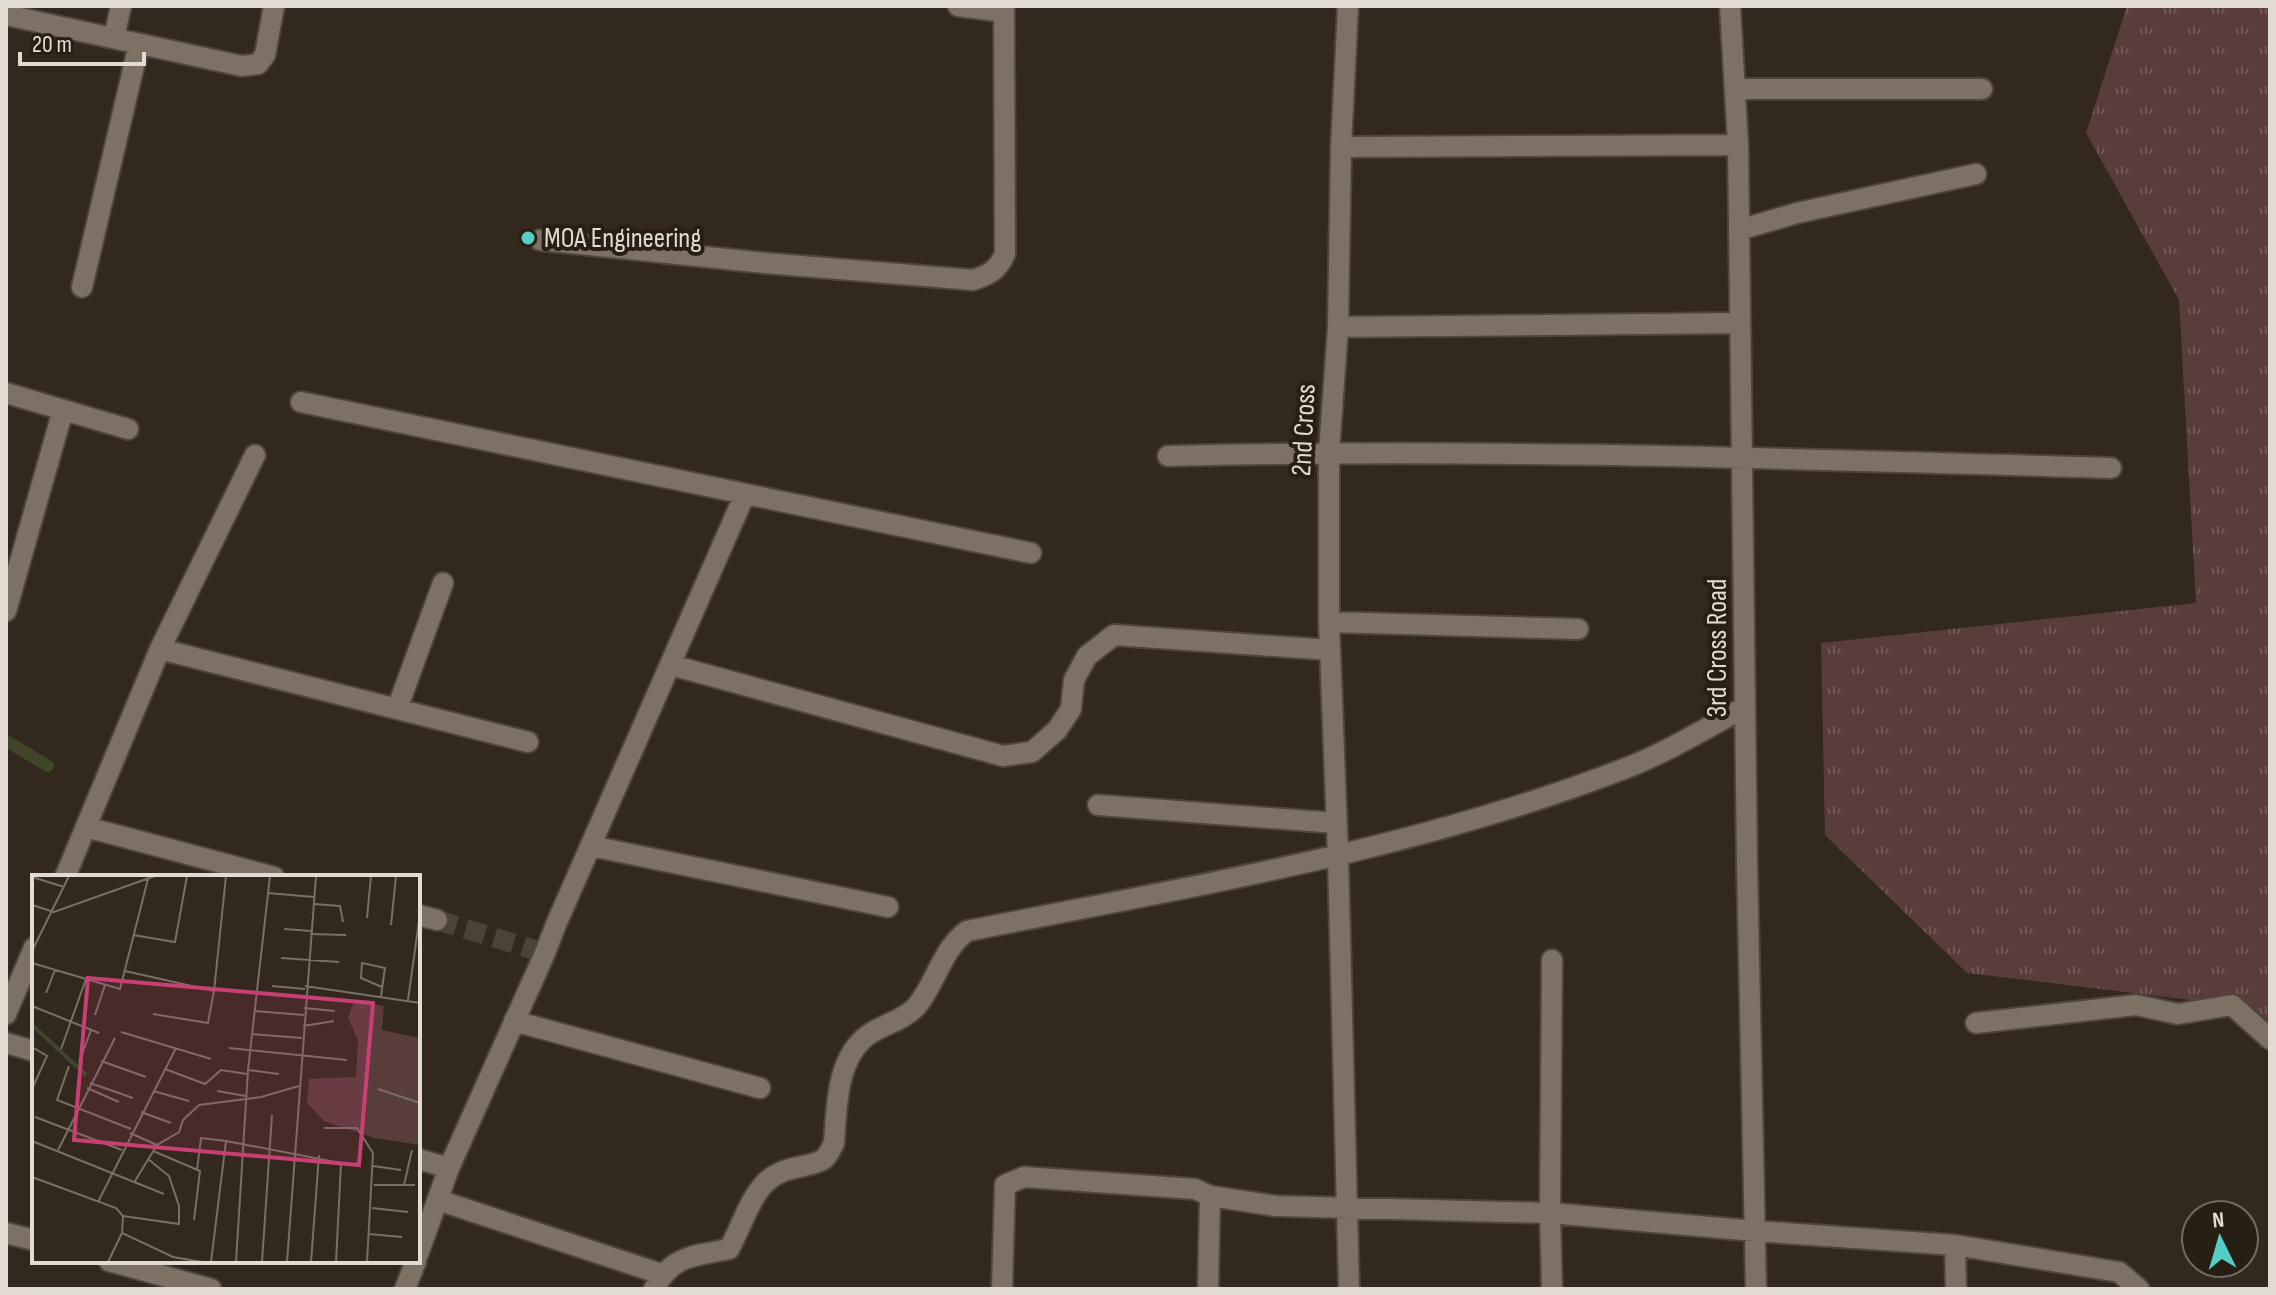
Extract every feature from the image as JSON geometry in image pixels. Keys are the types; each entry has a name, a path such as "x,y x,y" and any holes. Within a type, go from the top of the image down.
{"street":[{"path":"114,38 121,6"},
{"path":"6,15 242,66 258,64 265,55 274,6"},
{"path":"540,240 957,279 973,280 986,276 1000,267 1005,254 1004,9 958,6"},
{"name":"2nd Cross","path":"1348,6 1341,147 1338,327 1329,452 1329,622 1349,1289"},
{"name":"3rd Cross Road","path":"1730,6 1738,145 1756,1289"},
{"path":"82,287 139,44"},
{"path":"1736,89 1982,89"},
{"path":"1341,147 1738,145"},
{"path":"1739,230 1810,210 1976,174"},
{"path":"1338,327 1740,323"},
{"path":"6,393 128,429"},
{"path":"301,402 1031,553"},
{"path":"6,611 63,410"},
{"path":"1168,456 1329,452 1743,458 2111,468"},
{"path":"71,875 86,827 160,649 255,455"},
{"path":"420,1249 449,1168 745,494"},
{"path":"397,709 443,583"},
{"path":"1329,622 1578,629"},
{"path":"671,665 1003,756 1032,752 1057,730 1071,709 1074,680 1087,656 1114,635 1330,650"},
{"path":"160,649 528,742"},
{"path":"438,1200 658,1282 671,1265 683,1258 729,1249 755,1196 767,1181 786,1169 822,1160 829,1153 834,1143 843,1072 849,1055 868,1035 901,1019 917,1005 956,939 967,931 1182,890 1338,856 1520,805 1623,769 1745,707"},
{"path":"1098,805 1336,823"},
{"path":"86,827 266,875"},
{"path":"591,846 888,907"},
{"path":"6,1014 32,953"},
{"path":"1552,960 1552,1289"},
{"path":"1976,1023 2136,1005 2178,1014 2232,1005 2270,1039"},
{"path":"514,1021 760,1088"},
{"path":"6,1043 32,1050"},
{"path":"420,1160 449,1168"},
{"path":"1002,1289 1005,1185 1024,1177 1195,1189 1210,1196 1276,1206 1550,1213 1955,1245 2119,1272 2139,1289"},
{"path":"1208,1289 1210,1196"},
{"path":"6,1233 32,1240"},
{"path":"1955,1245 1956,1289"},
{"path":"116,1263 211,1289"},
{"path":"405,1289 415,1263"}],"green space":[{"path":"2127,6 2270,6 2270,1021 2232,1005 1967,973 1825,835 1821,643 2196,603 2179,300 2086,133"}],"waterway":[{"path":"6,741 48,766"}],"tunnel":[{"path":"437,920 545,953"}],"place":[{"name":"MOA Engineering","path":"528,238"}]}
